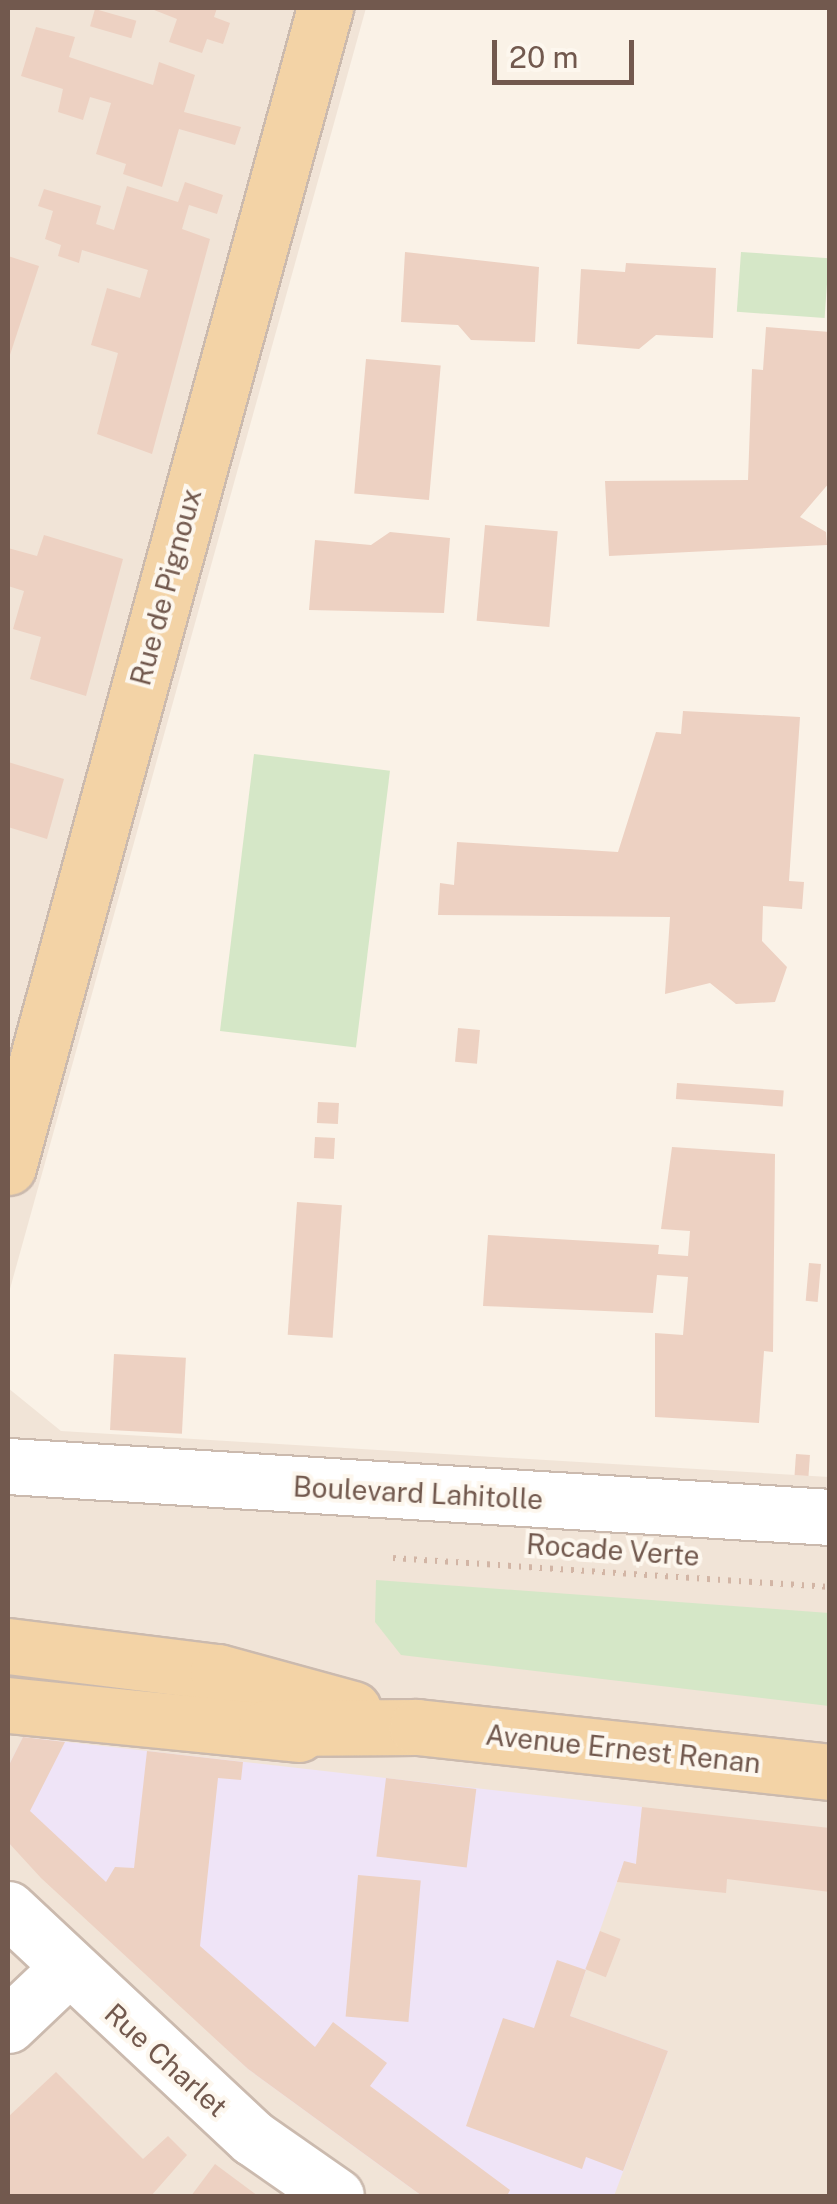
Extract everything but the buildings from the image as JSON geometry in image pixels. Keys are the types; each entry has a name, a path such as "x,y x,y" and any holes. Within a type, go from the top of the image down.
{"main road":[{"name":"Rue de Pignoux","path":"8,1167 325,8"},
{"name":"Avenue Ernest Renan","path":"8,1646 218,1672 418,1727 830,1772"},
{"path":"8,1705 266,1728 389,1751 418,1727"}],"street":[{"name":"Boulevard Lahitolle","path":"8,1466 830,1517"},
{"name":"Rue Charlet","path":"8,1909 253,2138 336,2196"},
{"path":"8,2026 67,1968"}],"path":[{"name":"Rocade Verte","path":"393,1558 830,1587"}],"shaded area":[{"path":"8,8 366,8 8,1296"},
{"path":"8,1388 61,1431 829,1477 829,2196 8,2196"},
{"path":"23,1737 642,1807 636,1864 624,1862 570,2016 668,2051 614,2196 422,2196 248,2069 8,1842 8,1767"}],"green space":[{"path":"741,252 829,258 825,318 737,312"},
{"path":"254,754 390,771 356,1048 220,1031"},
{"path":"376,1580 829,1613 829,1706 401,1655 375,1622"}]}
